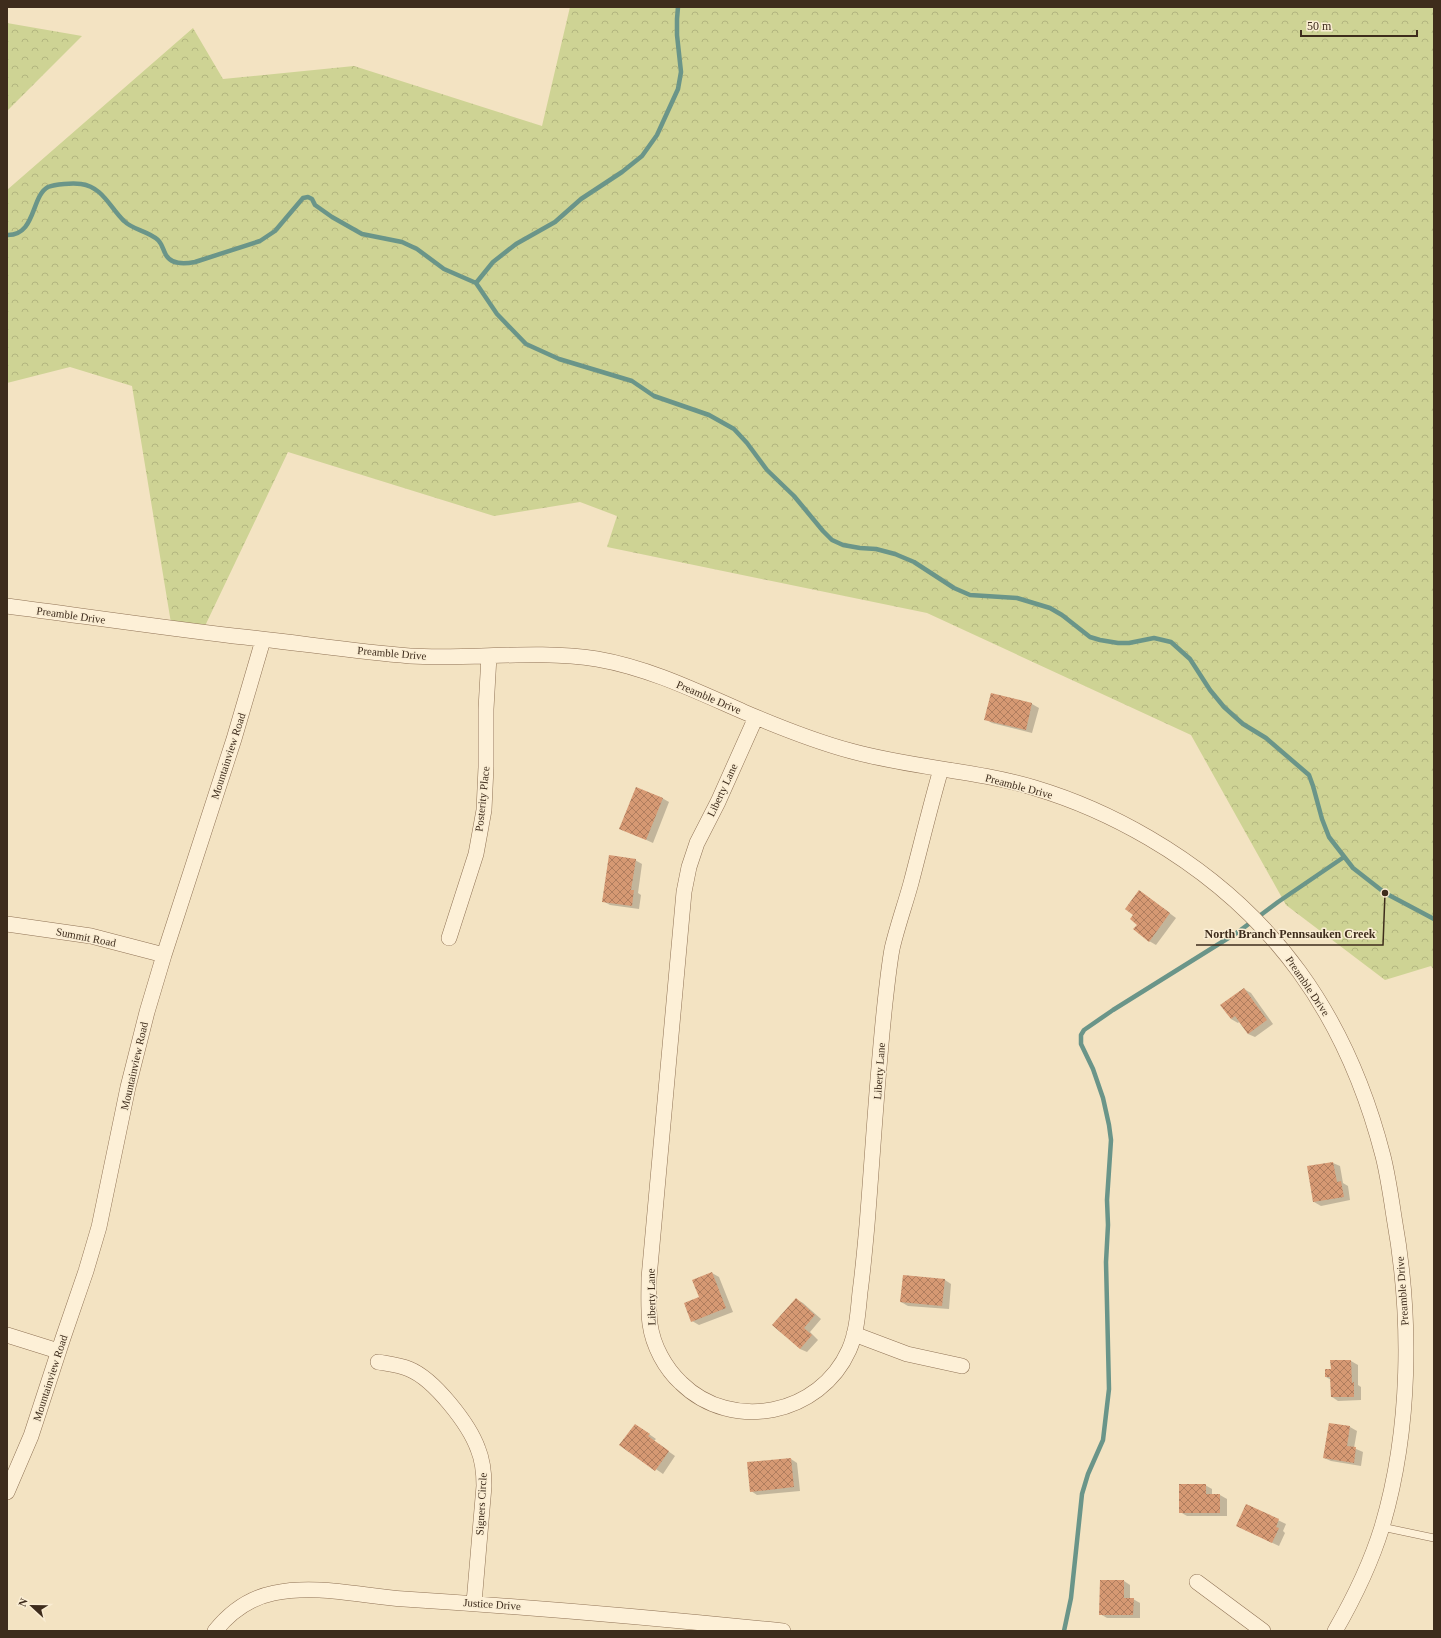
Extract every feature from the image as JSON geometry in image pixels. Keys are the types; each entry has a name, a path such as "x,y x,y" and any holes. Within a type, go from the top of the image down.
{"street":[{"name":"Preamble Drive","path":"7,606 264,640 412,656 443,658 544,654 572,656 626,666 674,682 795,733 847,750 886,760 1008,781 1063,797 1116,820 1166,848 1212,880 1254,917 1291,958 1321,1003 1334,1027 1356,1077 1380,1148 1397,1232 1403,1284 1405,1390 1400,1442 1391,1492 1382,1526 1358,1589 1335,1631"},
{"name":"Mountainview Road","path":"7,1492 31,1436 86,1271 99,1227 128,1087 164,955 234,740 264,640"},
{"name":"Posterity Place","path":"449,938 476,854 484,810 488,656"},
{"name":"Liberty Lane","path":"756,717 718,802 697,843 689,867 684,892 649,1278 650,1324 656,1346 666,1366 681,1383 698,1397 718,1406 741,1412 764,1411 786,1407 806,1398 823,1385 839,1369 849,1349 854,1334 859,1303 885,1002 892,950 941,769"},
{"name":"Summit Road","path":"7,924 91,936 164,955"},
{"path":"854,1334 907,1354 962,1366"},
{"path":"7,1335 58,1352"},
{"name":"Signers Circle","path":"378,1362 409,1369 424,1378 437,1389 460,1417 478,1448 483,1466 484,1486 474,1603"},
{"path":"1197,1582 1263,1631"},
{"name":"Justice Drive","path":"215,1631 236,1608 254,1599 274,1593 316,1589 392,1598 474,1603 666,1619 783,1631"}],"lane":[{"path":"1382,1526 1434,1538"}],"green space":[{"path":"570,7 1434,7 1434,970 1431,966 1385,980 1286,905 1191,735 927,613 607,547 617,516 580,502 494,516 288,452 204,628 171,623 132,386 70,367 7,383 7,190 193,28 223,79 354,66 542,126"},
{"path":"7,23 82,36 7,111"}],"building":[{"path":"991,693 1032,703 1026,730 984,720"},
{"path":"636,787 663,798 646,840 619,829"},
{"path":"609,855 636,859 631,890 634,890 632,906 602,902"},
{"path":"1139,890 1170,913 1149,942 1133,929 1137,925 1130,919 1133,915 1125,909"},
{"path":"1244,988 1267,1020 1248,1034 1235,1016 1231,1019 1220,1005"},
{"path":"1333,1162 1337,1182 1341,1181 1344,1197 1313,1202 1307,1166"},
{"path":"712,1272 726,1308 691,1322 684,1303 699,1297 692,1280"},
{"path":"903,1275 945,1279 942,1306 900,1302"},
{"path":"796,1298 815,1315 804,1328 812,1335 800,1349 772,1325"},
{"path":"1330,1360 1351,1360 1352,1383 1354,1382 1354,1397 1331,1397 1330,1377 1325,1377 1325,1369 1331,1369"},
{"path":"1329,1423 1350,1426 1347,1446 1356,1447 1354,1463 1323,1458"},
{"path":"635,1424 650,1434 648,1436 669,1451 655,1471 619,1445"},
{"path":"791,1458 794,1487 750,1492 747,1462"},
{"path":"1179,1484 1206,1484 1206,1494 1220,1494 1220,1513 1179,1513"},
{"path":"1246,1504 1279,1519 1276,1527 1279,1528 1272,1543 1236,1526"},
{"path":"1100,1580 1124,1580 1124,1598 1134,1598 1133,1615 1099,1615"}],"waterway":[{"path":"476,283 493,262 516,244 555,222 581,199 622,172 642,156 657,135 678,89 681,72 677,35 678,7"},
{"path":"7,235 16,234 23,229 32,215 38,198 48,187 59,184 81,184 89,186 101,194 119,216 128,224 150,234 158,240 167,257 178,263 195,262 260,241 275,231 303,198 308,197 312,199 315,205 332,217 362,234 402,242 417,249 444,269 476,283 497,314 526,344 559,359 632,381 654,396 709,415 734,429 747,443 767,470 794,496 832,540 843,545 876,549 895,554 914,562 954,588 970,595 1017,598 1050,608 1062,615 1090,637 1118,643 1129,643 1154,638 1171,642 1190,659 1210,690 1224,707 1243,724 1266,738 1309,775 1329,837 1353,868 1385,893 1434,919"},
{"path":"1064,1631 1071,1598 1082,1494 1088,1474 1103,1440 1109,1389 1106,1262 1108,1225 1107,1200 1111,1140 1103,1098 1093,1069 1081,1044 1081,1035 1084,1030 1113,1010 1238,932 1278,902 1344,857"}],"place":[{"name":"North Branch Pennsauken Creek","path":"1385,893"}]}
